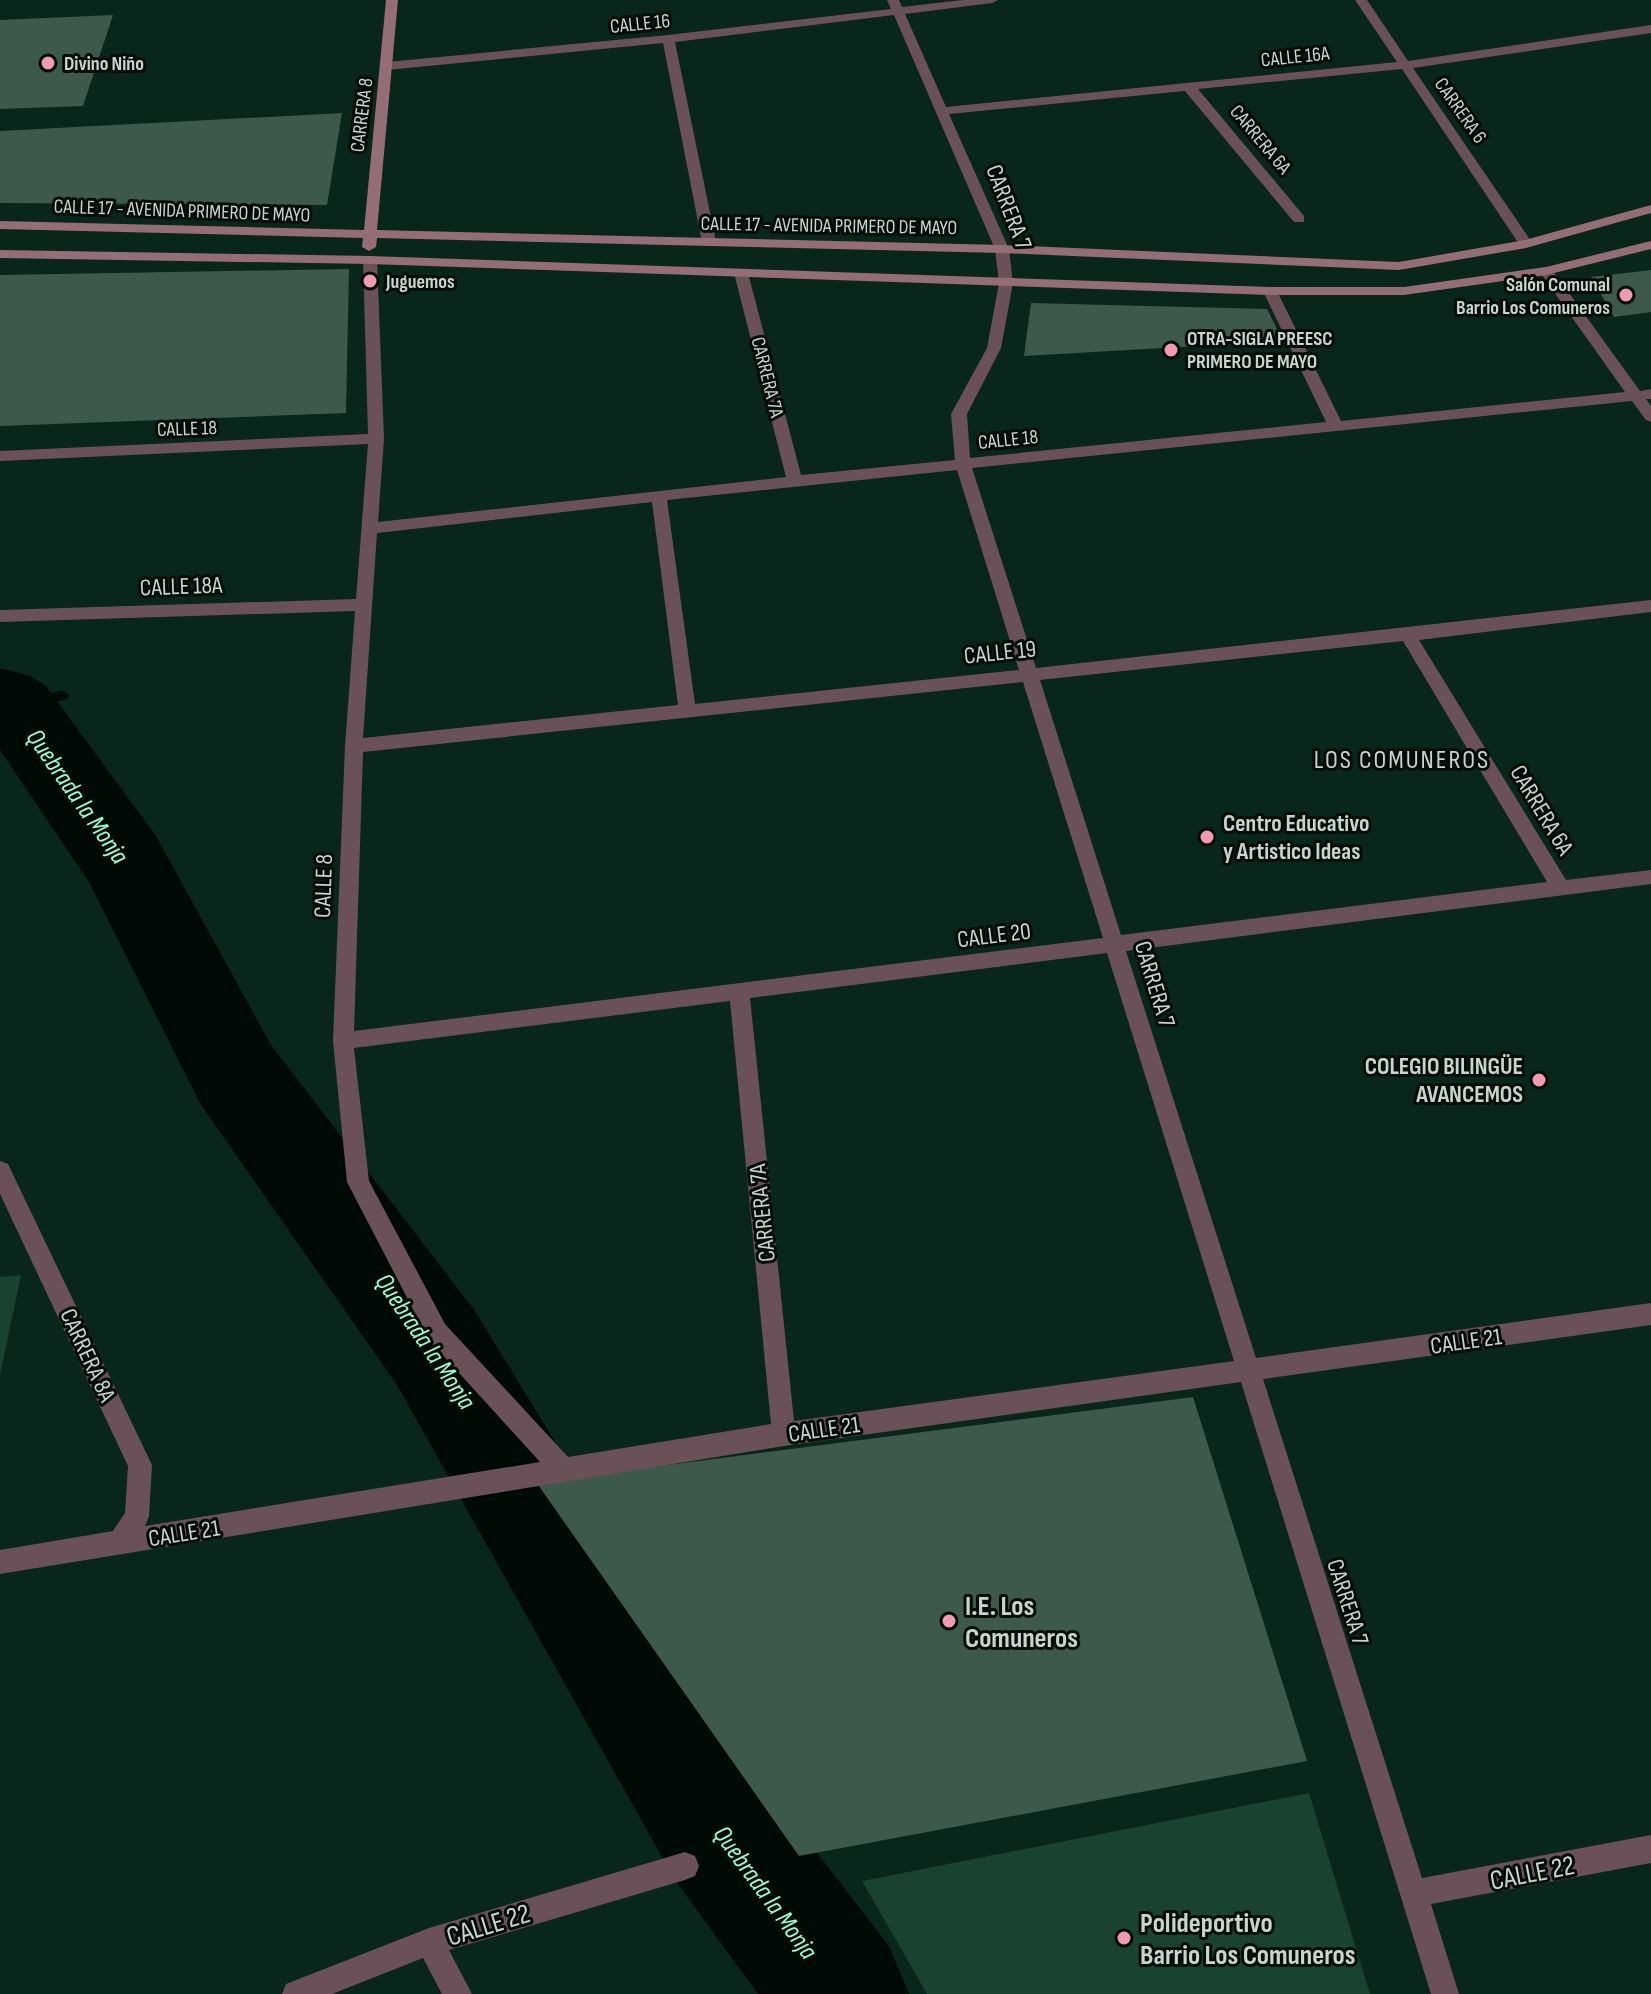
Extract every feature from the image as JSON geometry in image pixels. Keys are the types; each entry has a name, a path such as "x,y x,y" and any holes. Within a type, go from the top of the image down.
{"main road":[{"name":"CARRERA 8","path":"368,235 392,0"},
{"name":"CALLE 17 - AVENIDA PRIMERO DE MAYO","path":"0,225 1002,249 1399,266 1526,244 1651,209"},
{"name":"CALLE 8","path":"368,235 370,260"},
{"name":"CALLE 17 - AVENIDA PRIMERO DE MAYO","path":"0,254 370,260 1270,291 1404,291 1546,271 1651,245"}],"street":[{"name":"CALLE 16","path":"387,66 668,39 896,6 992,0"},
{"name":"CARRERA 6","path":"1361,0 1526,244"},
{"name":"CARRERA 7","path":"896,6 1002,249 1006,283 994,348 959,414 963,464 1445,1994"},
{"name":"CALLE 16A","path":"942,111 1405,65 1651,29"},
{"path":"668,39 709,242"},
{"name":"CARRERA 6A","path":"1189,87 1299,219"},
{"name":"CALLE 8","path":"370,260 376,439 354,746 343,1041 358,1182 437,1332 564,1471"},
{"path":"1546,271 1644,395 1651,417"},
{"name":"CARRERA 7A","path":"741,273 795,481"},
{"path":"1270,291 1335,425"},
{"name":"CALLE 18","path":"370,528 795,481 1644,395"},
{"name":"CALLE 18","path":"0,456 376,439"},
{"path":"659,498 687,709"},
{"name":"CALLE 18A","path":"0,616 364,605"},
{"name":"CALLE 19","path":"354,746 1408,635 1651,606"},
{"name":"CARRERA 6A","path":"1408,635 1560,887"},
{"name":"CALLE 20","path":"343,1041 1651,877"},
{"name":"CARRERA 7A","path":"739,992 784,1434"},
{"name":"CARRERA 8A","path":"0,1171 140,1465 137,1516 120,1543"},
{"name":"CALLE 21","path":"0,1562 784,1434 1651,1314"},
{"name":"CALLE 22","path":"1413,1894 1651,1849"},
{"name":"CALLE 22","path":"296,1994 429,1942 685,1866"},
{"path":"429,1942 458,1994"}],"green space":[{"path":"21,1275 0,1375 0,1277"},
{"name":"Polideportivo Barrio Los Comuneros","path":"1309,1793 1370,1994 927,1994 862,1881"}],"building":[{"name":"Divino Niño","path":"113,15 83,106 0,109 0,20"},
{"path":"342,113 327,205 0,203 0,131"},
{"path":"349,269 346,413 0,426 0,275"},
{"name":"Salón Comunal Barrio Los Comuneros","path":"1651,270 1651,312 1614,317 1591,277"},
{"path":"1031,303 1267,309 1283,341 1024,356"},
{"name":"I.E. Los Comuneros","path":"1193,1397 1307,1761 799,1856 536,1482"}],"waterway":[{"path":"16,708 62,695"},
{"name":"Quebrada la Monja","path":"0,698 16,708 124,861 236,1075 436,1348 721,1834 841,1994"}],"place":[{"name":"Divino Niño","path":"48,63"},
{"name":"Juguemos","path":"370,281"},
{"name":"Salón Comunal Barrio Los Comuneros","path":"1626,295"},
{"name":"OTRA-SIGLA PREESC PRIMERO DE MAYO","path":"1171,350"},
{"name":"Centro Educativo y Artistico Ideas","path":"1207,837"},
{"name":"COLEGIO BILINGÜE AVANCEMOS","path":"1539,1080"},
{"name":"I.E. Los Comuneros","path":"949,1621"},
{"name":"Polideportivo Barrio Los Comuneros","path":"1124,1938"}],"district":[{"name":"LOS COMUNEROS","path":"1402,759"}]}
